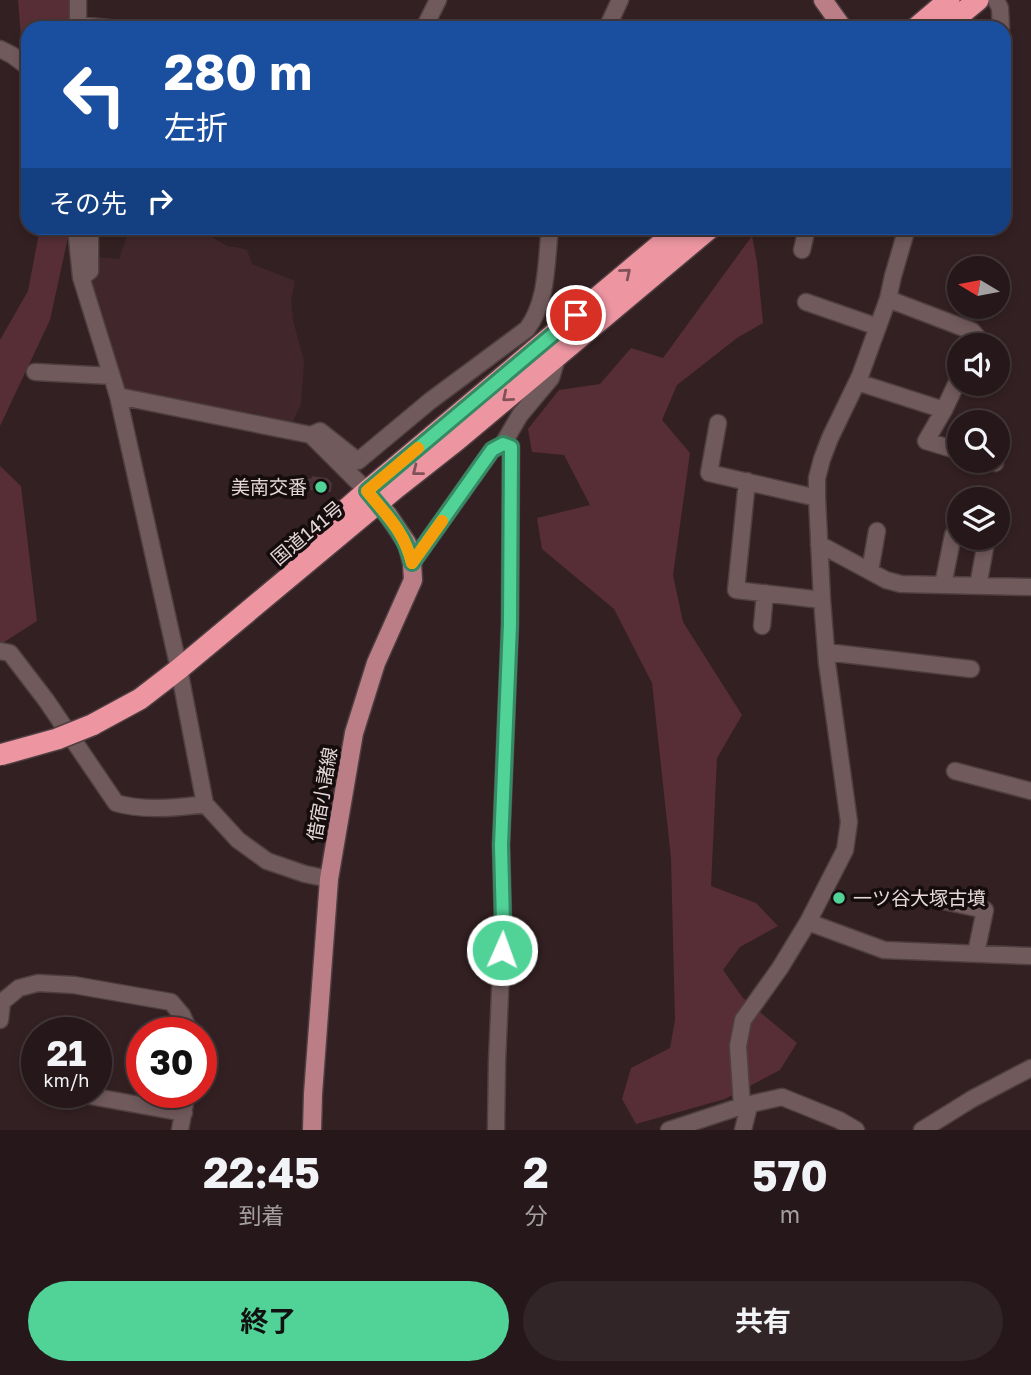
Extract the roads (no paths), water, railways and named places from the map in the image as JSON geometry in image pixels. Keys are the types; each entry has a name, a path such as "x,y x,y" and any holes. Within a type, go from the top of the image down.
{"highway":[{"path":"924,21 948,0"},
{"path":"952,21 978,0"},
{"name":"国道141号","path":"372,497 672,235"},
{"name":"国道141号","path":"0,755 58,740 140,699 185,663 206,634 268,576 558,355 702,235"}],"main road":[{"path":"823,0 838,21"},
{"path":"372,497 407,543 412,563"},
{"name":"借宿小諸線","path":"312,1130 328,879 354,733 376,663 412,580 412,563"}],"street":[{"path":"78,0 78,21"},
{"path":"428,21 438,0"},
{"path":"610,21 620,0"},
{"path":"996,0 1000,8 1001,21"},
{"path":"0,49 21,62"},
{"path":"77,235 81,277 118,396 185,663 205,804 239,840 267,861 328,879"},
{"path":"81,277 90,271 90,235"},
{"path":"311,435 320,431 358,461 430,401 527,329 536,317 540,305 549,235"},
{"path":"802,250 805,235"},
{"path":"743,1130 746,1106 738,1046 743,1020 808,922 845,850 849,822 826,652 817,478 821,459 858,382 878,327 905,235"},
{"path":"888,299 973,333"},
{"path":"806,302 878,327"},
{"path":"412,563 492,450 503,444 520,415 551,378 558,355"},
{"path":"35,372 112,376"},
{"path":"858,382 944,410"},
{"path":"118,396 311,435 372,497"},
{"path":"947,447 926,441 951,396"},
{"path":"718,423 709,473 817,498"},
{"path":"496,1130 503,923 501,845 510,596 511,447 503,444"},
{"path":"747,481 736,590 822,600"},
{"path":"870,571 877,531"},
{"path":"819,544 886,580 901,584 1031,587"},
{"path":"943,585 950,550"},
{"path":"978,586 985,550"},
{"path":"762,626 765,593"},
{"path":"0,651 10,653 46,700 116,803 130,807 205,804"},
{"path":"826,652 971,669"},
{"path":"955,771 1031,791"},
{"path":"944,901 985,910 976,953"},
{"path":"808,922 884,950 1031,956"},
{"path":"0,1020 2,1002 19,988 38,983 74,985 171,1002 183,1017"},
{"path":"922,1130 972,1099 1031,1068"},
{"path":"669,1130 782,1097 839,1120 856,1130"},
{"path":"112,1100 184,1113"},
{"path":"180,1130 185,1108"},
{"path":"821,1113 822,1130"}],"place":[{"name":"美南交番","path":"321,487"},
{"name":"一ツ谷大塚古墳","path":"839,898"}]}
